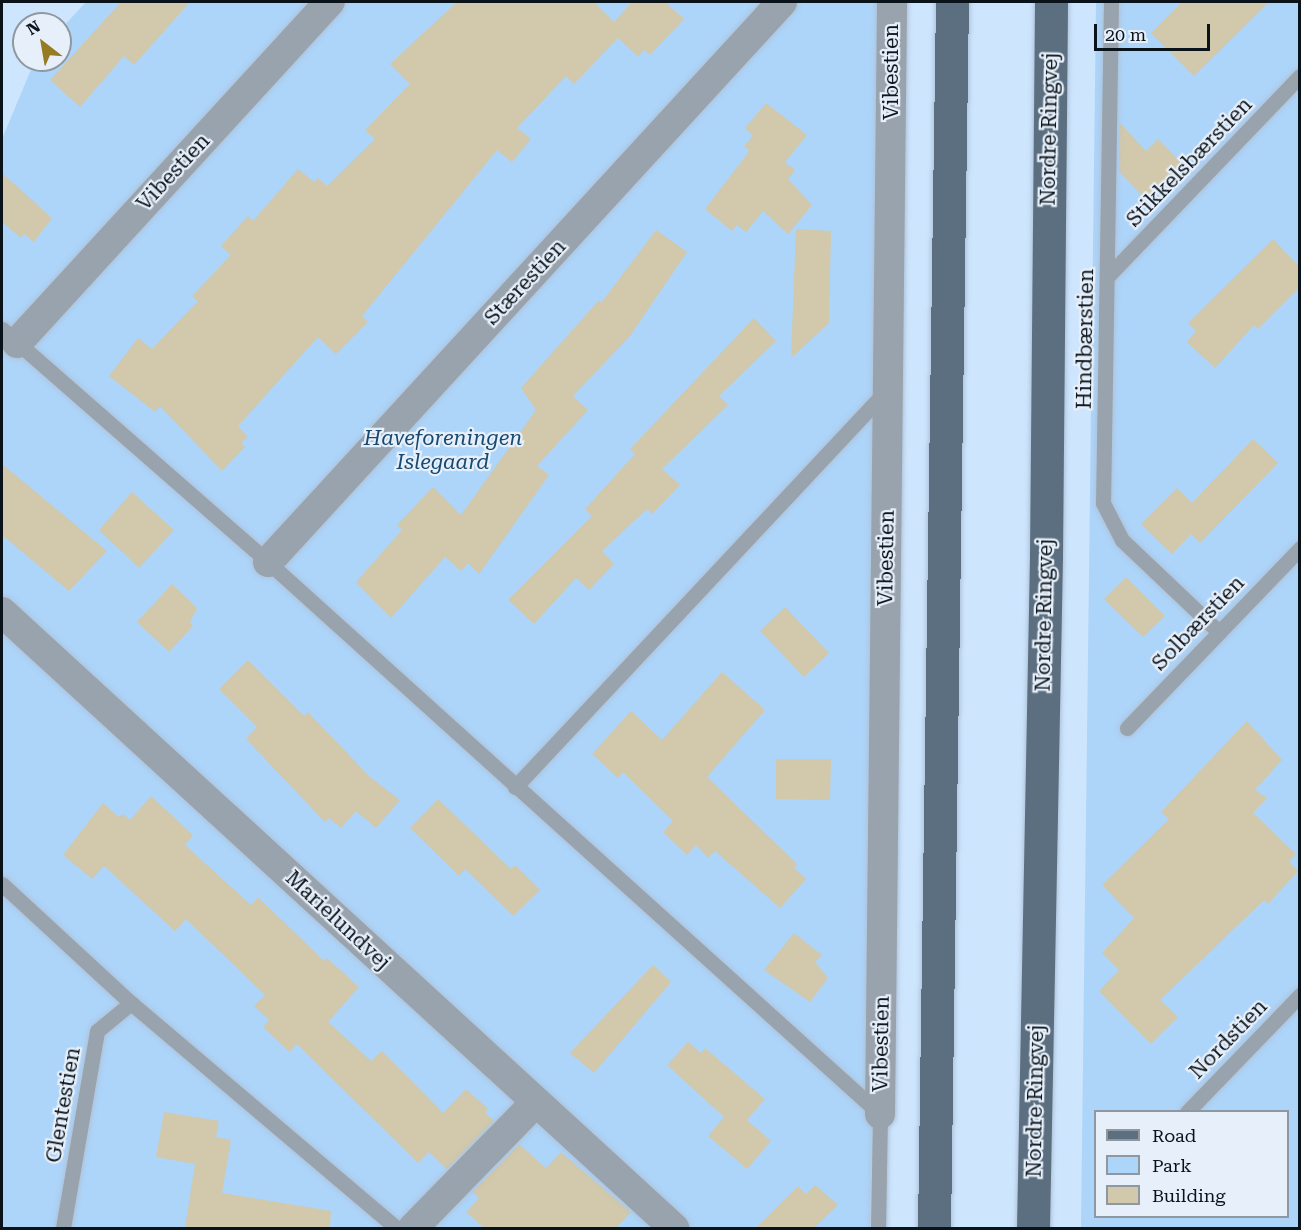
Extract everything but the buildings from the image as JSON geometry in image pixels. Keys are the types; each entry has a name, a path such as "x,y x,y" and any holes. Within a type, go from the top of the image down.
{"main road":[{"path":"934,1228 952,2"},
{"name":"Nordre Ringvej","path":"1033,1228 1045,568 1051,2"}],"street":[{"name":"Vibestien","path":"9,336 330,2"},
{"name":"Stærestien","path":"268,561 782,2"},
{"name":"Vibestien","path":"880,1114 892,2"},
{"name":"Marielundvej","path":"2,612 674,1228"},
{"path":"412,1228 536,1102"}],"lane":[{"name":"Hindbærstien","path":"1111,2 1103,503 1122,540 1219,632"},
{"name":"Stikkelsbærstien","path":"1108,276 1299,76"},
{"path":"9,336 268,561 515,787 880,1114 879,1228"},
{"path":"515,787 888,388"},
{"name":"Solbærstien","path":"1127,728 1299,548"},
{"path":"2,884 131,1003 396,1228"},
{"name":"Nordstien","path":"1189,1110 1299,995"},
{"name":"Glentestien","path":"63,1228 98,1031 131,1003"}],"green space":[{"name":"Haveforeningen Islegaard","path":"86,2 893,2 870,1228 2,1228 2,139 30,72 72,72 72,17"},
{"path":"1096,2 1299,2 1299,1228 1081,1228"}]}
